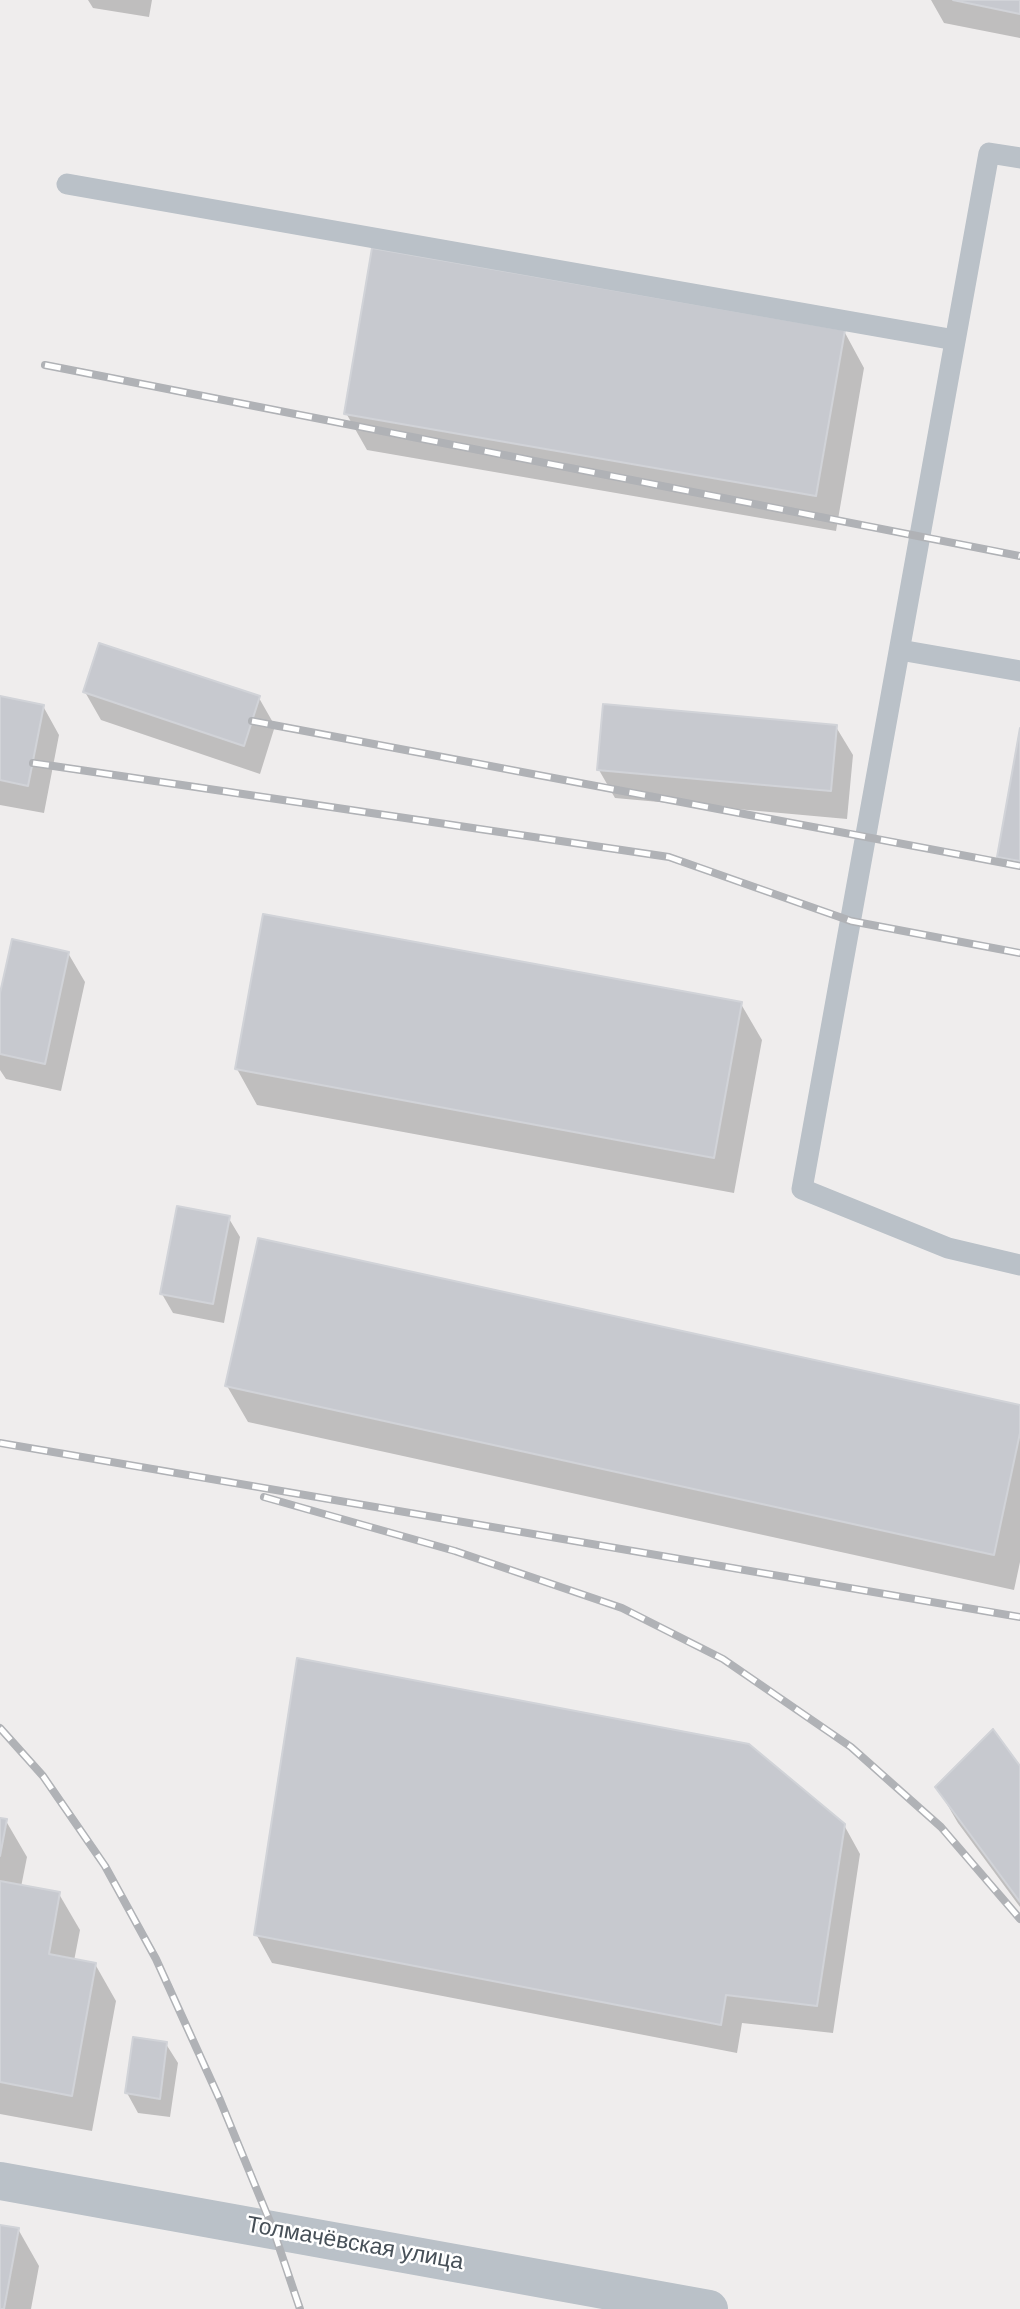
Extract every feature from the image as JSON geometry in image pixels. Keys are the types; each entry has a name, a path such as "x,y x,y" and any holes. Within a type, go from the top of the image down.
{"street":[{"name":"Толмачёвская улица","path":"0,2181 709,2309"}],"lane":[{"path":"1020,158 989,153 802,1189 948,1248 1020,1265"},
{"path":"67,184 955,340"},
{"path":"900,650 1020,671"}],"building":[{"path":"953,0 1020,0 1020,14"},
{"path":"372,248 845,330 816,496 344,414"},
{"path":"99,643 260,696 244,746 83,692"},
{"path":"0,696 44,705 28,786 0,780"},
{"path":"603,704 837,725 831,791 597,770"},
{"path":"1020,728 1020,861 997,857"},
{"path":"263,914 742,1002 714,1158 235,1069"},
{"path":"12,939 69,952 45,1064 0,1054 0,993"},
{"path":"177,1206 230,1216 213,1304 160,1294"},
{"path":"258,1238 1020,1405 1020,1433 994,1555 225,1386"},
{"path":"297,1658 749,1744 845,1824 817,2006 726,1995 721,2025 254,1935"},
{"path":"993,1729 1020,1766 1020,1902 935,1787"},
{"path":"0,1818 7,1819 0,1856"},
{"path":"0,1881 60,1892 49,1954 96,1963 72,2096 0,2082"},
{"path":"133,2037 167,2042 160,2099 125,2093"},
{"path":"0,2225 19,2228 4,2309 0,2309"}],"railway":[{"path":"45,365 1020,556"},
{"path":"252,721 1020,866"},
{"path":"33,763 669,857 851,921 1020,953"},
{"path":"0,1443 1020,1617"},
{"path":"264,1497 455,1551 622,1608 723,1659 851,1747 941,1827 1020,1919"},
{"path":"0,1728 43,1776 105,1866 156,1959 220,2100 273,2229 300,2309"}]}
